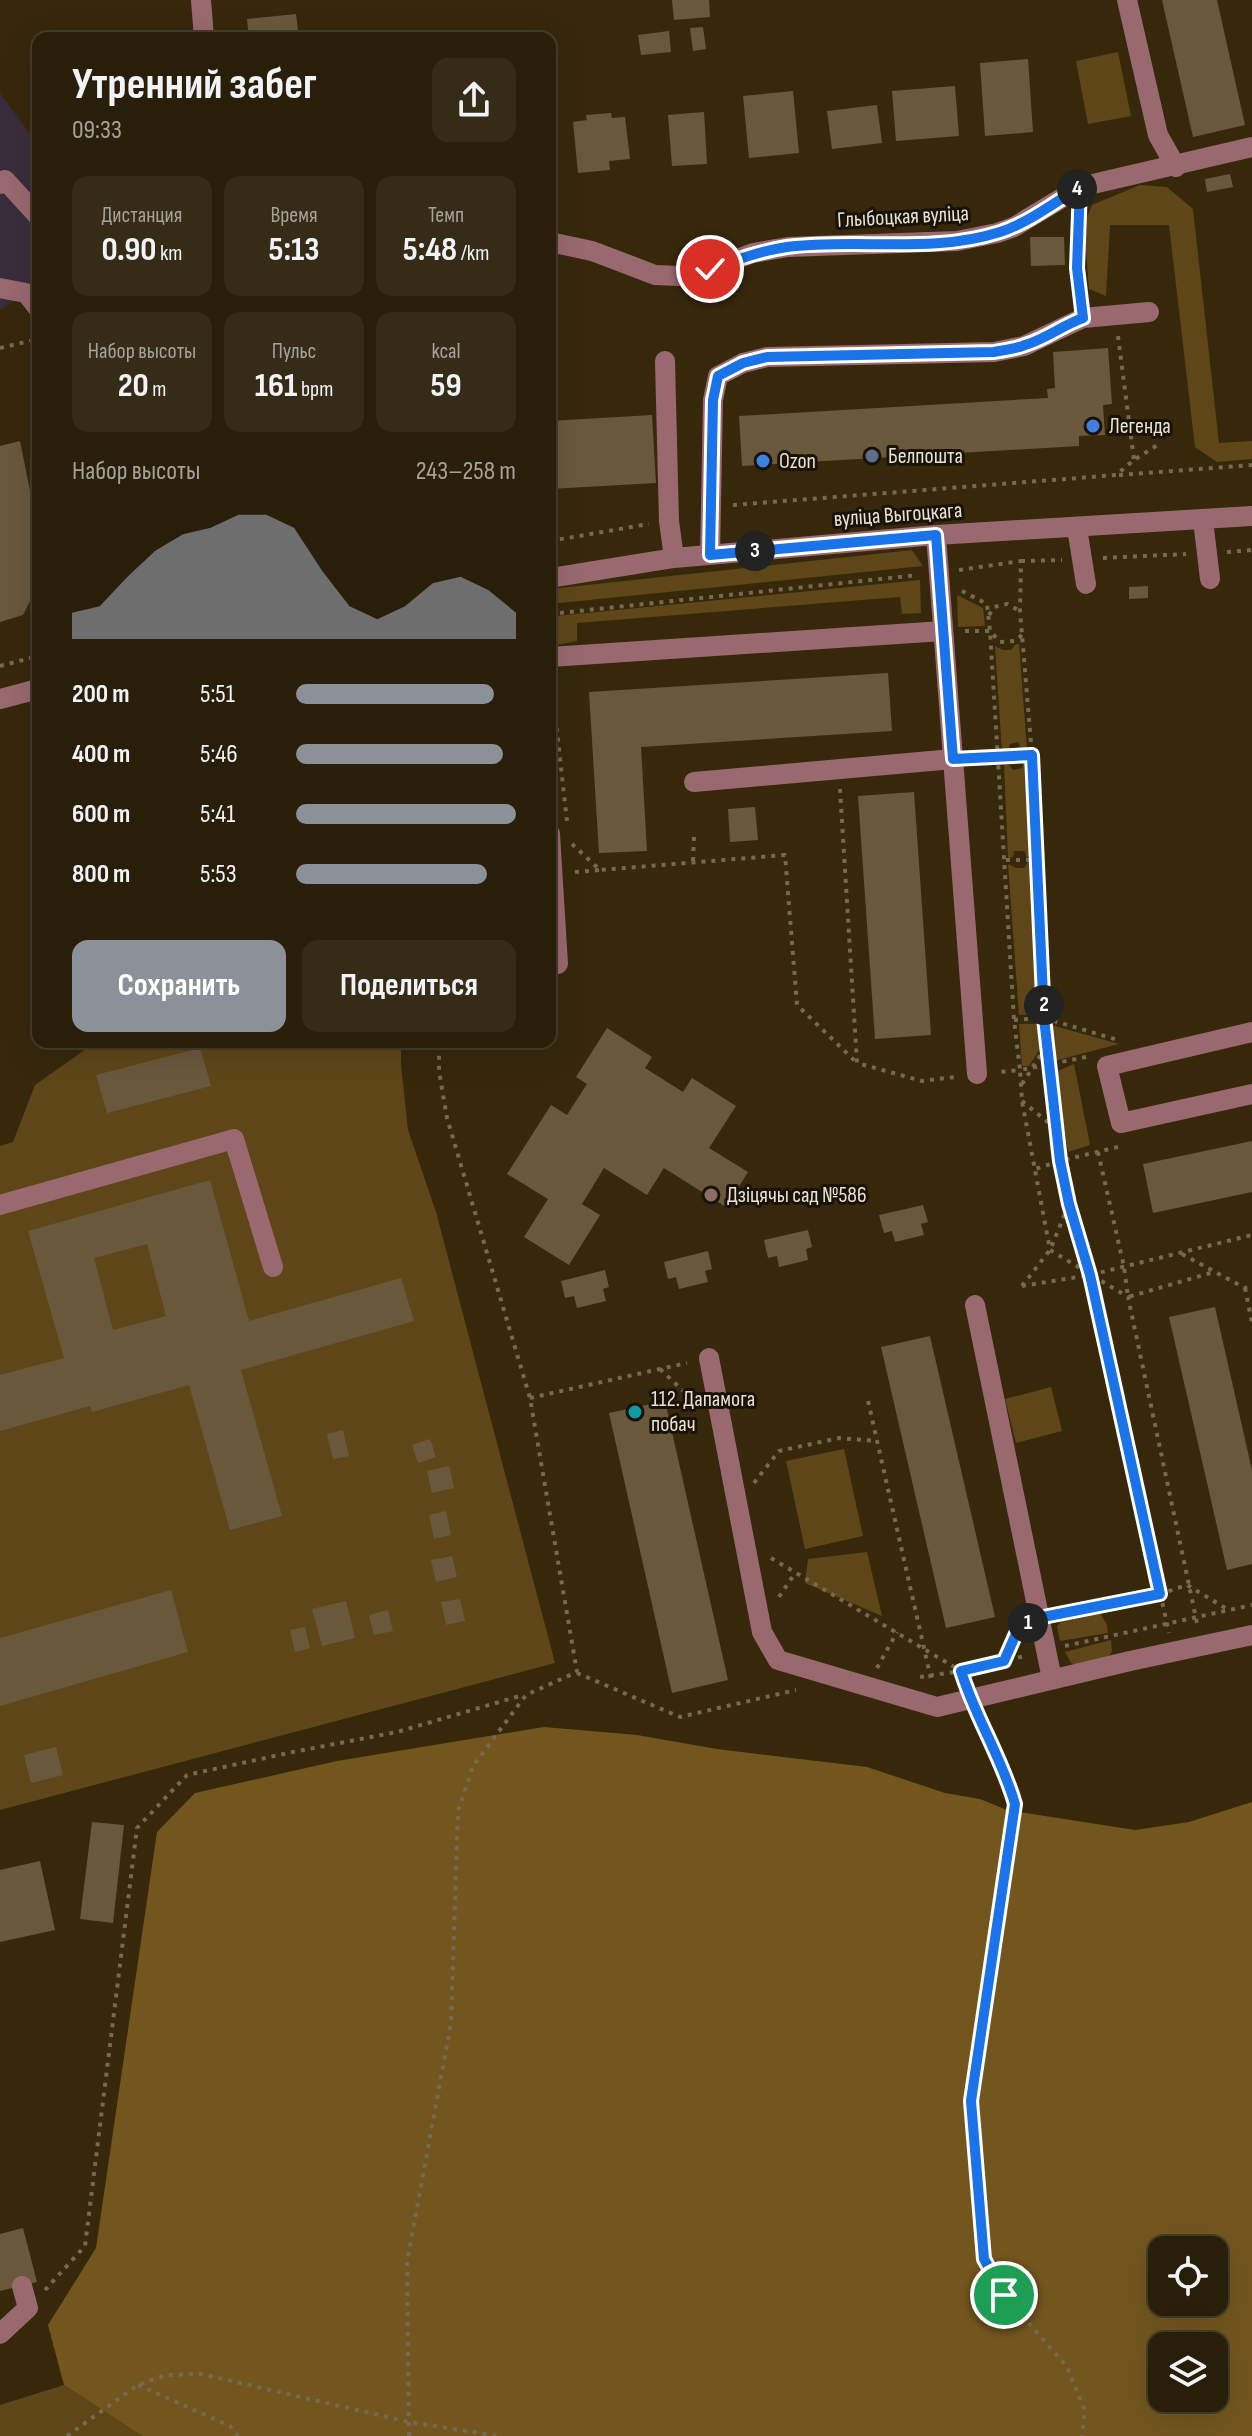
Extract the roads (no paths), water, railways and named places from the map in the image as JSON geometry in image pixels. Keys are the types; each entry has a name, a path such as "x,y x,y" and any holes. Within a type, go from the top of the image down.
{"street":[{"path":"201,0 204,32"},
{"path":"1127,0 1158,135 1176,167"},
{"name":"Глыбоцкая вуліца","path":"556,243 592,251 655,275 679,276 710,269 753,253 788,247 957,241 1014,227 1080,187 1252,147"},
{"path":"0,184 5,180 32,209"},
{"path":"0,288 26,293 32,300"},
{"path":"710,555 713,400 718,376 743,363 767,357 994,352 1024,346 1083,318 1149,312"},
{"path":"665,361 669,521 674,558"},
{"name":"вуліца Выгоцкага","path":"556,577 674,558 936,535 1252,516"},
{"path":"1203,520 1210,579"},
{"path":"1077,528 1086,584"},
{"path":"936,535 977,1074"},
{"path":"556,657 943,631"},
{"path":"0,699 32,691"},
{"path":"694,782 953,759"},
{"path":"558,964 562,834"},
{"path":"1252,1032 1107,1066 1121,1123 1252,1094"},
{"path":"0,1205 234,1139 273,1267"},
{"path":"975,1305 1052,1679"},
{"path":"709,1358 762,1632 778,1660 937,1707 1252,1635"},
{"path":"0,2334 28,2308 22,2286"}],"place":[{"name":"Легенда","path":"1093,426"},
{"name":"Белпошта","path":"872,456"},
{"name":"Ozon","path":"763,461"},
{"name":"Дзіцячы сад №586","path":"711,1195"},
{"name":"112. Дапамога побач","path":"635,1412"}]}
